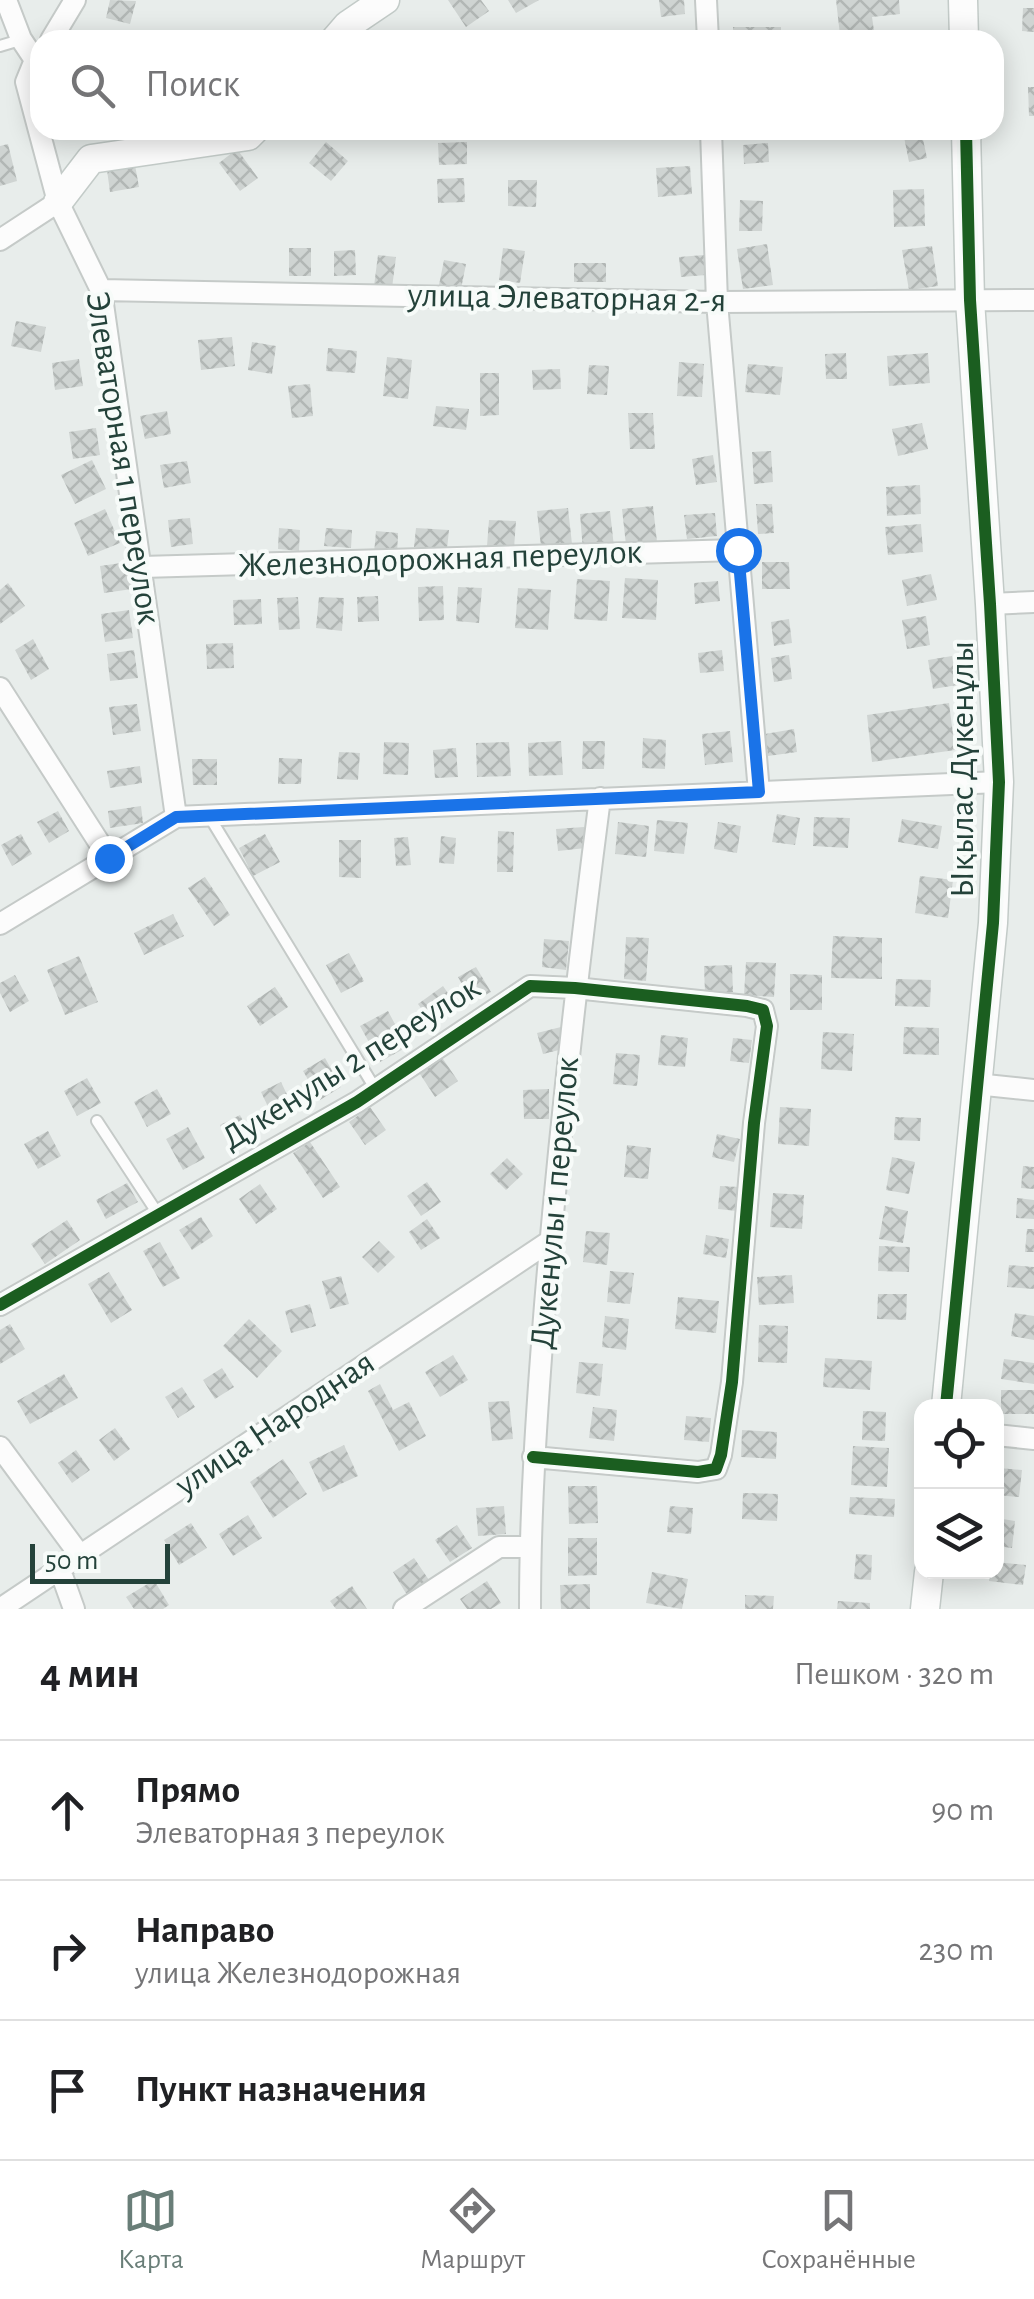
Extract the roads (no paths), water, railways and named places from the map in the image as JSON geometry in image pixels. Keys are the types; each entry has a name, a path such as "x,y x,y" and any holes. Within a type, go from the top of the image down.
{"street":[{"path":"6,0 30,49"},
{"path":"57,30 74,0"},
{"path":"346,22 385,0"},
{"path":"706,0 708,30"},
{"path":"963,0 964,30"},
{"name":"Элеваторная 1 переулок","path":"30,73 26,82 30,97"},
{"name":"Элеваторная 1 переулок","path":"41,140 58,202 100,290 176,817"},
{"path":"0,240 58,202 91,159 221,140"},
{"path":"711,140 717,302 759,792"},
{"name":"Ықылас Дүкенұлы","path":"947,1399 993,923 999,782 970,300 966,140"},
{"name":"улица Элеваторная 2-я","path":"100,290 717,302 1034,300"},
{"name":"Железнодорожная переулок","path":"142,567 738,550"},
{"path":"990,604 1034,602"},
{"path":"0,688 109,858"},
{"path":"0,924 176,817 999,782"},
{"name":"Дукенулы 1 переулок","path":"530,1609 533,1457 550,1240 575,988 600,798"},
{"name":"Дукенулы 2 переулок","path":"0,1306 376,1090 530,986 762,1010 767,1026 754,1123 732,1382 716,1469 698,1472 533,1457"},
{"path":"976,1084 1034,1090"},
{"name":"улица Народная","path":"0,1609 550,1240"},
{"path":"1004,1435 1034,1439"},
{"path":"0,1447 80,1554"},
{"path":"404,1609 500,1547 530,1547"},
{"path":"60,1570 74,1609"},
{"path":"925,1609 928,1579"}],"lane":[{"path":"0,46 22,39"},
{"path":"209,816 376,1090"},
{"path":"97,1121 158,1215"}]}
